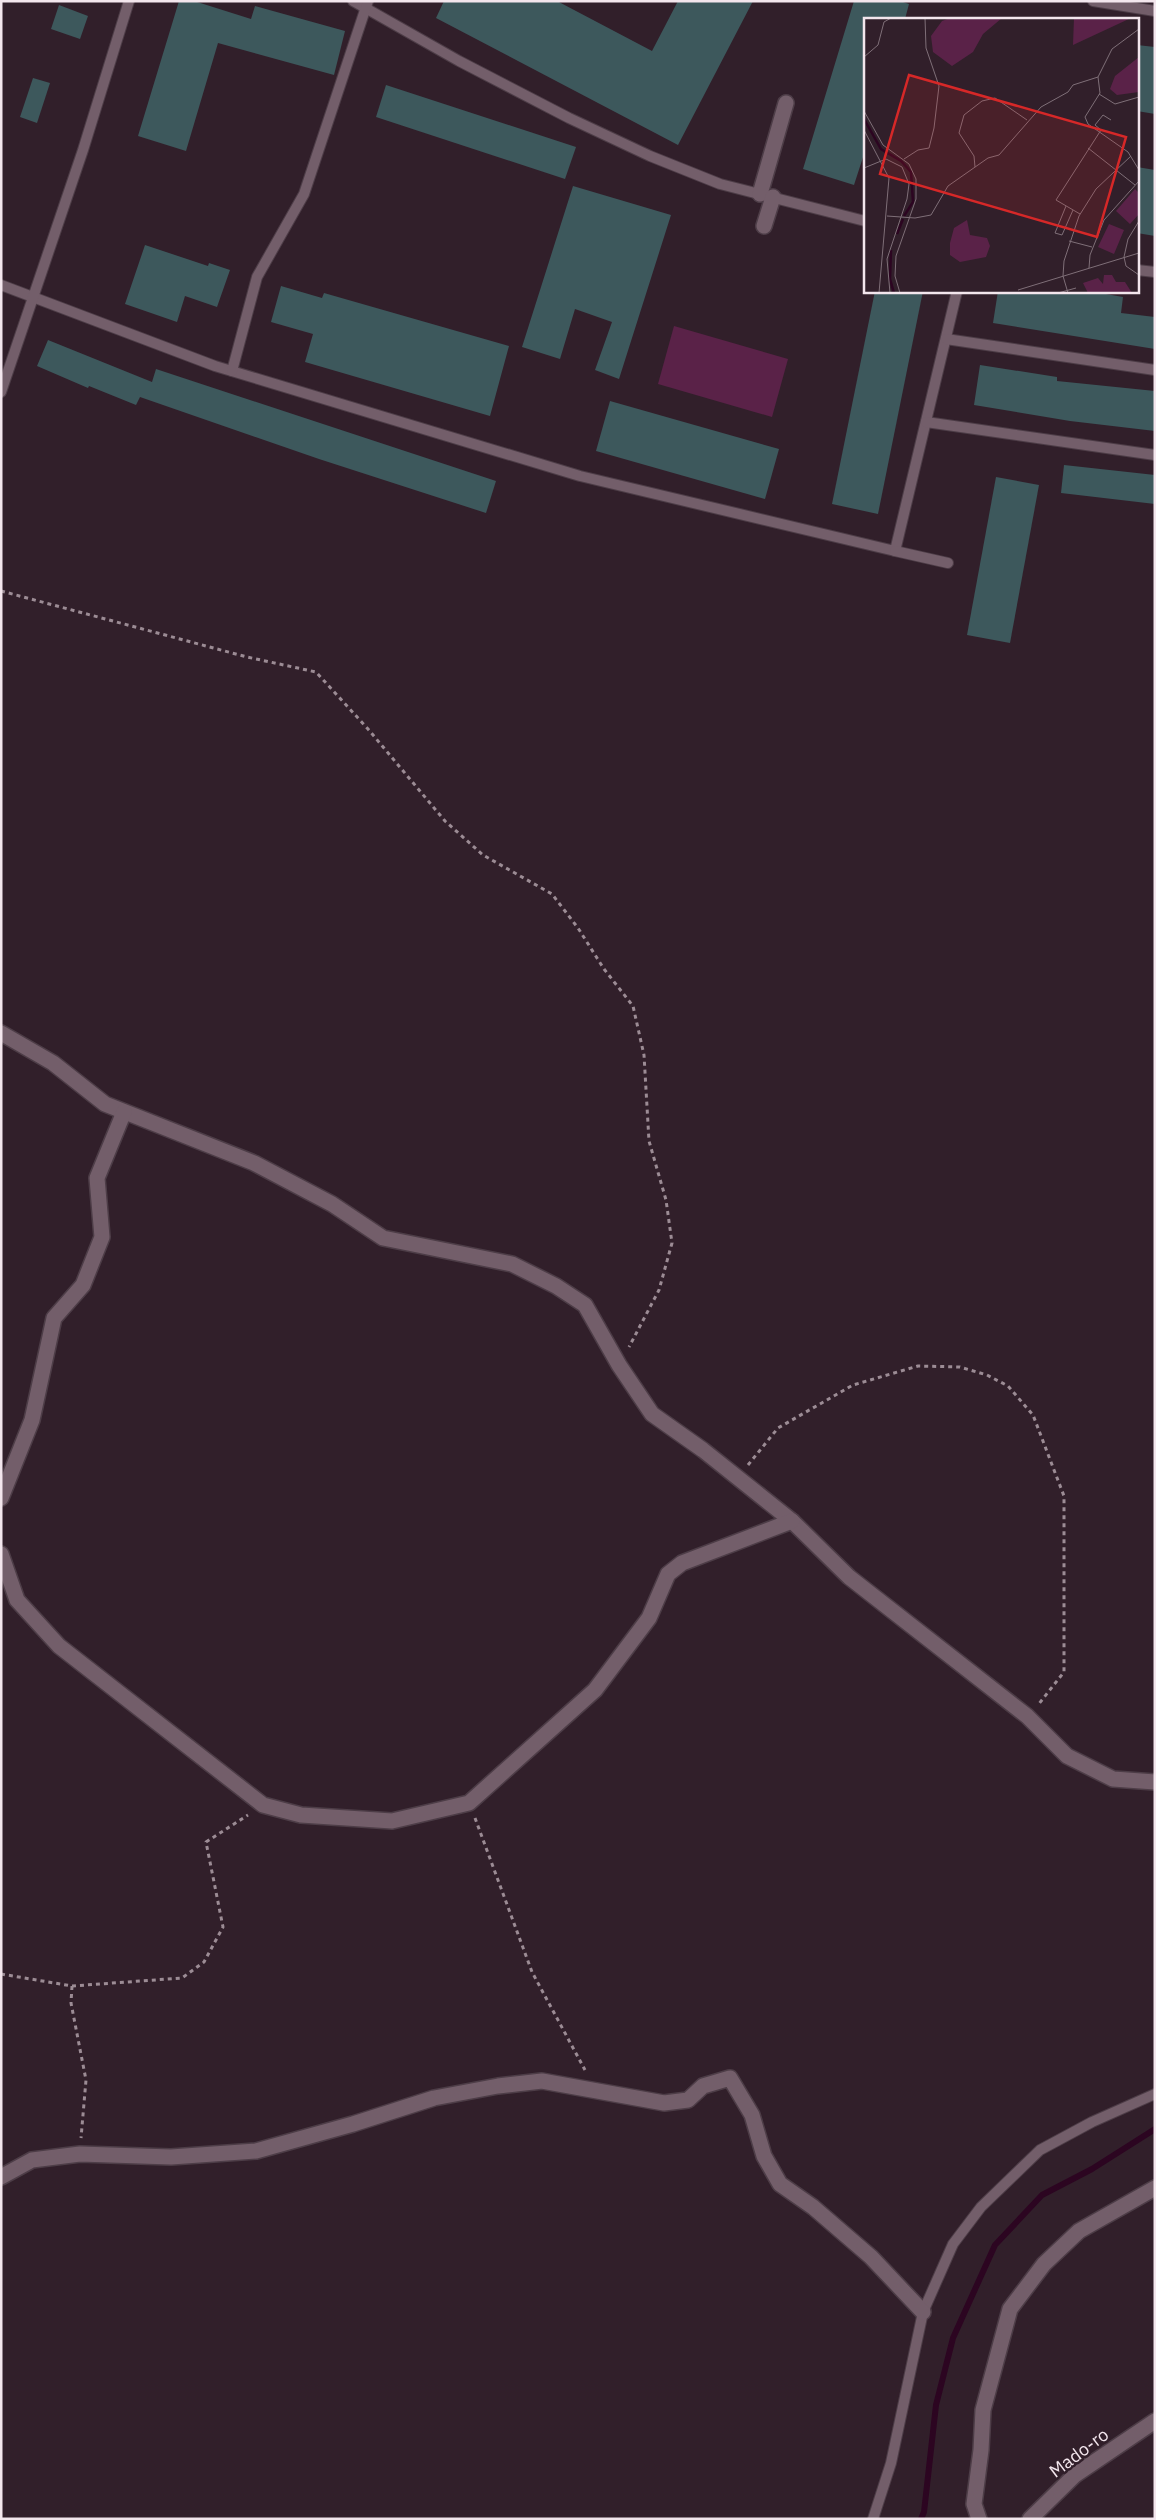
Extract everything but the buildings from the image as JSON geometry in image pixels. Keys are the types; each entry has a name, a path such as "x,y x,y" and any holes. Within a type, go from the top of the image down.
{"street":[{"path":"764,226 766,196 786,103"},
{"path":"1,1033 54,1063 105,1104 254,1163 332,1204 383,1238 512,1264 556,1286 585,1305 620,1365 652,1414 703,1450 792,1521 849,1577 1027,1716 1067,1756 1113,1779 1155,1782"},
{"path":"1,1498 32,1420 54,1318 83,1285 102,1237 97,1178 124,1112"},
{"path":"1,1554 17,1600 59,1646 263,1805 301,1815 392,1821 469,1803 595,1690 650,1618 668,1574 682,1563 792,1521"},
{"path":"1,2177 32,2160 80,2154 170,2157 256,2151 353,2124 434,2098 498,2086 542,2081 664,2103 688,2100 703,2086 730,2078 752,2115 764,2156 780,2184 813,2207 871,2257 923,2312"},
{"path":"979,2519 974,2504 981,2450 983,2410 1010,2309 1044,2264 1079,2231 1155,2188"},
{"name":"Mado-ro","path":"1030,2519 1074,2475 1155,2421"}],"lane":[{"path":"1,392 31,298 83,150 130,1"},
{"path":"353,1 367,5 569,118 650,156 711,180 864,221"},
{"path":"1093,1 1155,10"},
{"path":"232,371 257,277 304,194 367,5"},
{"path":"1138,270 1155,272"},
{"path":"1,285 31,298 232,371 580,476 948,563"},
{"path":"895,552 957,292"},
{"path":"946,340 1155,370"},
{"path":"926,422 1155,454"},
{"path":"873,2519 891,2463 923,2312 953,2244 981,2207 1040,2150 1092,2122 1155,2094"}],"path":[{"path":"1,591 248,657 316,672 368,729 445,821 484,855 552,894 578,928 604,969 633,1006 644,1055 649,1141 667,1209 672,1243 659,1290 620,1365"},
{"path":"737,1479 778,1428 853,1385 918,1366 960,1367 986,1375 1008,1386 1033,1415 1064,1496 1064,1672 1045,1699 1027,1716"},
{"path":"469,1803 532,1972 594,2089"},
{"path":"1,1974 72,1986 182,1978 204,1962 223,1927 206,1842 263,1805"},
{"path":"72,1986 71,2002 86,2080 80,2154"}],"shaded area":[{"path":"674,326 788,359 772,417 658,384"}],"waterway":[{"path":"921,2519 924,2512 936,2405 953,2338 995,2245 1042,2195 1092,2169 1155,2129"}]}
